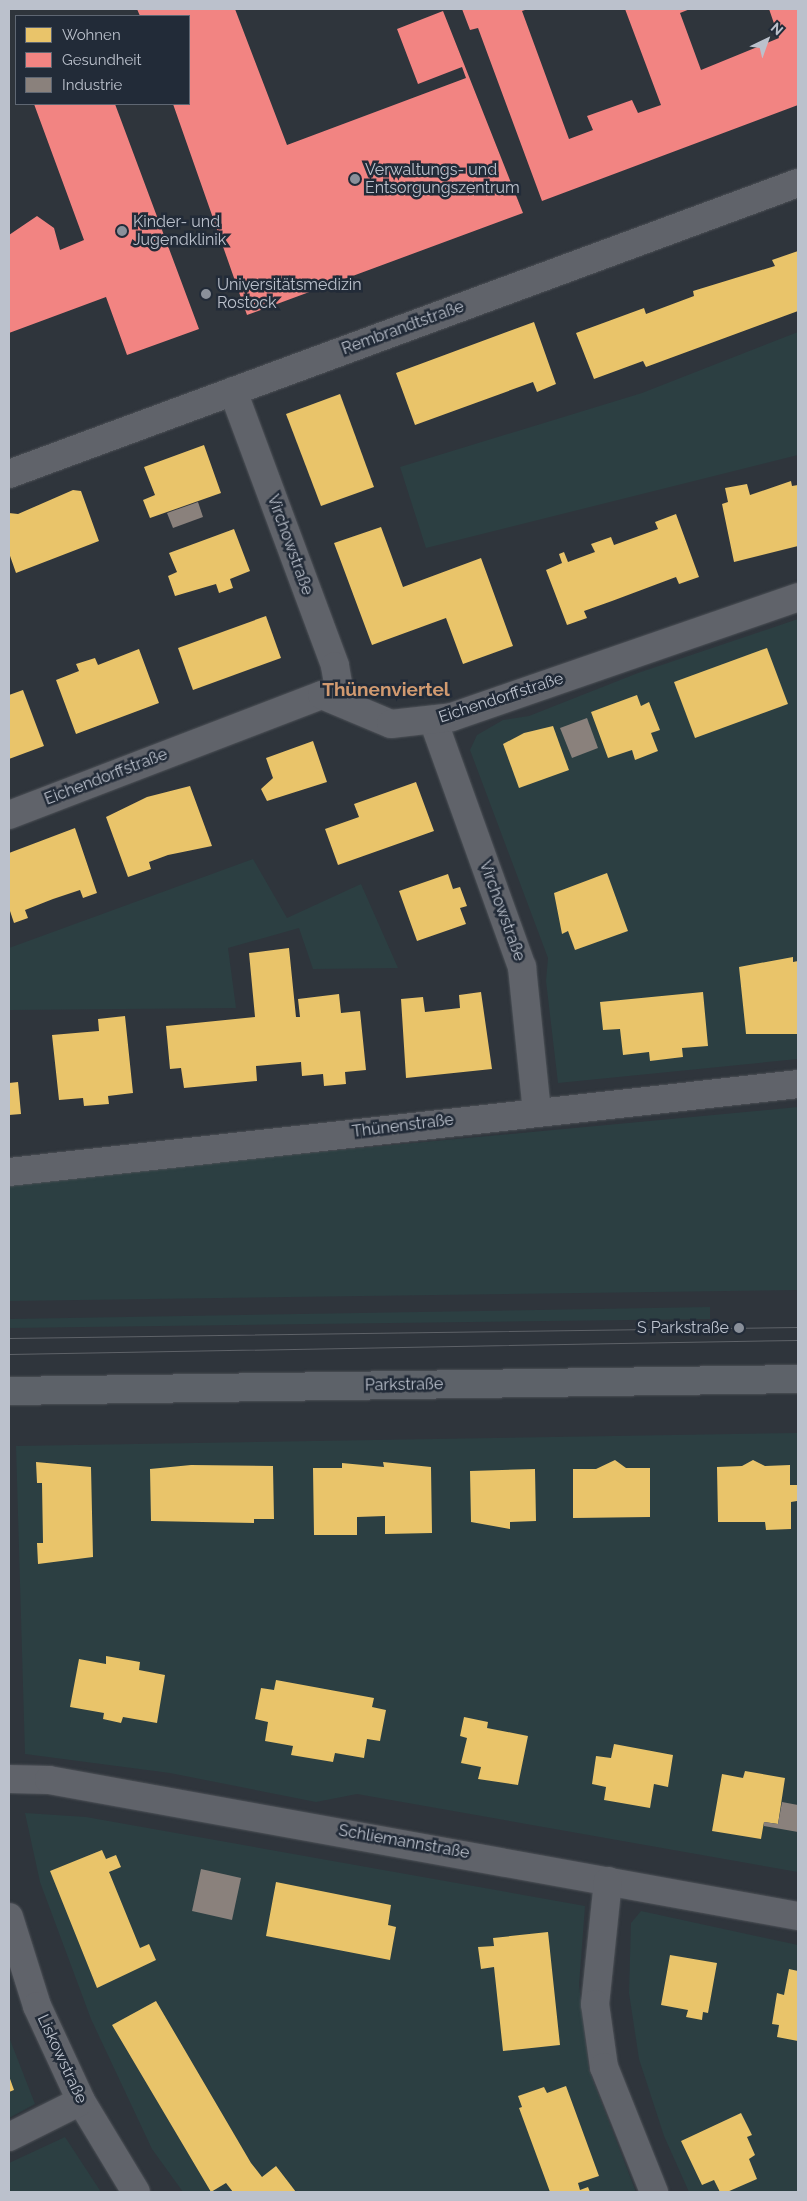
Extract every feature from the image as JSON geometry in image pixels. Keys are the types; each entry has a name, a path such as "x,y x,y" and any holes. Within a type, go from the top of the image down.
{"main road":[{"name":"Parkstraße","path":"9,1392 798,1379"}],"street":[{"name":"Rembrandtstraße","path":"9,474 798,183"},
{"name":"Virchowstraße","path":"233,391 336,666 341,700"},
{"name":"Eichendorffstraße","path":"9,815 322,695 341,700 391,724 433,720 798,597"},
{"name":"Virchowstraße","path":"433,720 522,967 537,1111"},
{"name":"Thünenstraße","path":"9,1172 537,1111 798,1084"},
{"name":"Schliemannstraße","path":"9,1779 67,1783 798,1916"},
{"path":"608,1880 595,2004 604,2067 654,2192"},
{"name":"Liskowstraße","path":"9,1918 37,2006 81,2101 136,2192"},
{"path":"9,2137 81,2101"}],"shaded area":[{"path":"798,332 798,455 426,548 400,467 642,393"},
{"path":"798,619 798,1059 558,1083 546,981 548,958 470,750 477,735 503,720 529,716 638,673"},
{"path":"253,859 287,918 361,884 398,968 313,969 299,928 228,948 236,1008 9,1010 9,948"},
{"path":"798,1107 798,1290 9,1301 9,1181"},
{"path":"710,1307 710,1319 10,1328 10,1319"},
{"path":"798,1433 798,1872 357,1794 316,1802 170,1773 25,1754 16,1446"},
{"path":"25,1813 86,1817 585,1906 579,1985 589,2070 636,2192 183,2192 152,2149 91,2019 40,1882"},
{"path":"641,1911 798,1945 798,2192 689,2192 664,2136 639,2059 629,1993 631,1923"},
{"path":"9,2037 35,2104 9,2118"},
{"path":"65,2137 101,2192 9,2192 9,2163"}],"building: Wohnen":[{"path":"798,251 798,311 646,367 643,361 594,379 576,333 644,308 646,314 694,296 693,291 775,266 772,260"},
{"path":"534,322 556,384 537,392 533,382 415,425 396,373"},
{"path":"340,394 374,487 321,506 286,414"},
{"path":"204,445 221,493 150,518 143,500 155,495 144,467"},
{"path":"791,481 792,486 798,485 798,546 734,562 722,504 728,502 725,488 747,484 750,495"},
{"path":"73,490 81,491 99,541 16,573 9,553 9,513 18,514"},
{"path":"676,514 699,577 679,584 676,577 584,611 587,618 567,625 546,570 562,563 559,554 564,552 568,562 595,552 591,544 611,537 614,545 658,529 655,522"},
{"path":"381,527 403,587 481,558 513,646 463,664 446,618 372,645 334,543"},
{"path":"234,529 250,571 230,579 233,588 219,593 216,584 175,596 168,576 177,572 169,553"},
{"path":"266,616 281,658 193,690 178,648"},
{"path":"767,648 788,704 695,738 674,682"},
{"path":"139,649 159,703 76,734 56,680 79,671 76,664 95,658 98,665"},
{"path":"23,690 44,746 9,759 9,695"},
{"path":"637,695 641,706 649,702 660,730 651,733 658,751 635,760 632,750 608,758 591,712"},
{"path":"553,726 569,770 519,788 503,744 524,733"},
{"path":"313,741 327,782 267,801 261,789 273,778 266,758"},
{"path":"416,782 434,831 338,865 325,829 359,817 354,804"},
{"path":"190,786 212,846 168,855 149,862 151,869 128,877 106,817 147,797"},
{"path":"75,828 97,893 83,898 80,890 53,899 25,910 28,918 14,923 9,908 9,853"},
{"path":"607,873 628,931 575,950 568,931 562,934 554,893"},
{"path":"448,874 453,889 460,887 467,906 460,908 466,924 417,941 399,891"},
{"path":"289,948 296,1017 300,1017 298,999 339,994 341,1013 360,1011 366,1070 345,1072 346,1084 324,1086 323,1074 302,1076 301,1062 256,1066 257,1081 184,1088 181,1068 170,1069 166,1026 255,1017 249,953"},
{"path":"793,957 793,962 798,961 798,1034 746,1034 739,967"},
{"path":"481,992 492,1069 406,1078 401,999 423,997 425,1012 460,1008 459,995"},
{"path":"703,992 708,1046 682,1048 683,1057 650,1061 649,1052 623,1055 620,1029 603,1030 600,1002"},
{"path":"125,1016 133,1093 108,1096 109,1104 84,1106 83,1098 59,1100 52,1035 99,1031 98,1019"},
{"path":"18,1082 21,1114 9,1115 9,1083"},
{"path":"615,1460 626,1468 650,1468 650,1517 573,1518 573,1469 596,1469"},
{"path":"753,1460 765,1466 790,1465 790,1485 797,1485 797,1501 791,1502 791,1529 766,1530 765,1522 718,1522 717,1467 742,1466"},
{"path":"36,1462 91,1467 93,1557 38,1564 37,1543 43,1543 42,1483 37,1483"},
{"path":"383,1462 431,1467 432,1533 385,1534 385,1516 357,1517 357,1535 314,1535 313,1468 342,1468 342,1463 384,1467"},
{"path":"191,1465 273,1466 274,1519 254,1519 254,1523 151,1521 150,1469"},
{"path":"535,1469 536,1521 510,1522 510,1529 471,1522 470,1471"},
{"path":"106,1656 140,1662 139,1670 165,1675 157,1723 123,1717 121,1723 103,1719 104,1713 70,1707 79,1659 106,1664"},
{"path":"276,1680 374,1698 372,1707 386,1710 380,1741 367,1739 364,1758 335,1753 333,1762 291,1755 293,1746 265,1741 268,1722 255,1719 261,1688 274,1690"},
{"path":"464,1717 488,1722 487,1728 528,1736 518,1785 478,1779 481,1767 461,1763 467,1738 460,1736"},
{"path":"614,1744 673,1755 668,1787 654,1784 650,1808 604,1800 606,1787 592,1784 596,1756 611,1758"},
{"path":"745,1771 785,1778 778,1824 764,1822 761,1839 712,1831 722,1774 743,1778"},
{"path":"102,1850 106,1859 116,1855 121,1867 109,1872 140,1948 149,1944 156,1960 97,1988 50,1871"},
{"path":"276,1882 391,1905 388,1925 396,1927 390,1960 266,1936"},
{"path":"548,1932 560,2045 503,2051 494,1967 481,1969 478,1947 494,1946 493,1938"},
{"path":"670,1955 717,1963 708,2013 703,2012 702,2020 686,2017 688,2010 661,2005"},
{"path":"789,1969 798,1971 798,2041 777,2037 779,2025 772,2024 777,1993 784,1995"},
{"path":"156,2001 251,2163 262,2177 276,2166 296,2192 233,2192 226,2183 211,2192 112,2025"},
{"path":"9,2076 14,2090 9,2092"},
{"path":"566,2086 599,2176 578,2183 580,2190 588,2187 590,2192 550,2192 519,2108 522,2107 518,2096 544,2087 547,2093"},
{"path":"741,2113 752,2135 747,2137 755,2155 749,2159 757,2179 727,2192 720,2192 714,2180 702,2185 681,2141"}],"building: Gesundheit":[{"name":"Verwaltungs- und Entsorgungszentrum","path":"137,9 235,9 287,145 466,78 462,67 418,84 397,29 443,11 523,213 247,315 173,105 190,105 190,15 140,15"},
{"path":"462,9 528,9 522,11 569,139 593,130 587,116 632,100 638,113 661,105 625,9 690,9 680,13 701,70 779,38 769,9 798,9 798,105 542,201 478,28 470,30"},
{"name":"Kinder- und Jugendklinik","path":"34,105 115,105 199,329 127,355 106,297 9,333 9,235 37,216 54,228 60,250 84,240"}],"building: Industrie":[{"path":"198,502 203,517 173,528 167,513"},
{"path":"587,718 598,748 572,758 560,728"},
{"path":"782,1802 798,1805 798,1832 764,1826 764,1822 778,1824"},
{"path":"201,1869 241,1878 232,1920 192,1911"}],"tram line":[{"path":"9,1338 798,1327"},
{"path":"9,1354 798,1340"}],"place":[{"name":"Verwaltungs- und Entsorgungszentrum","path":"355,179"},
{"name":"Kinder- und Jugendklinik","path":"122,231"},
{"name":"Universitätsmedizin Rostock","path":"206,294"},
{"name":"S Parkstraße","path":"739,1328"}],"district":[{"name":"Thünenviertel","path":"386,690"}]}
